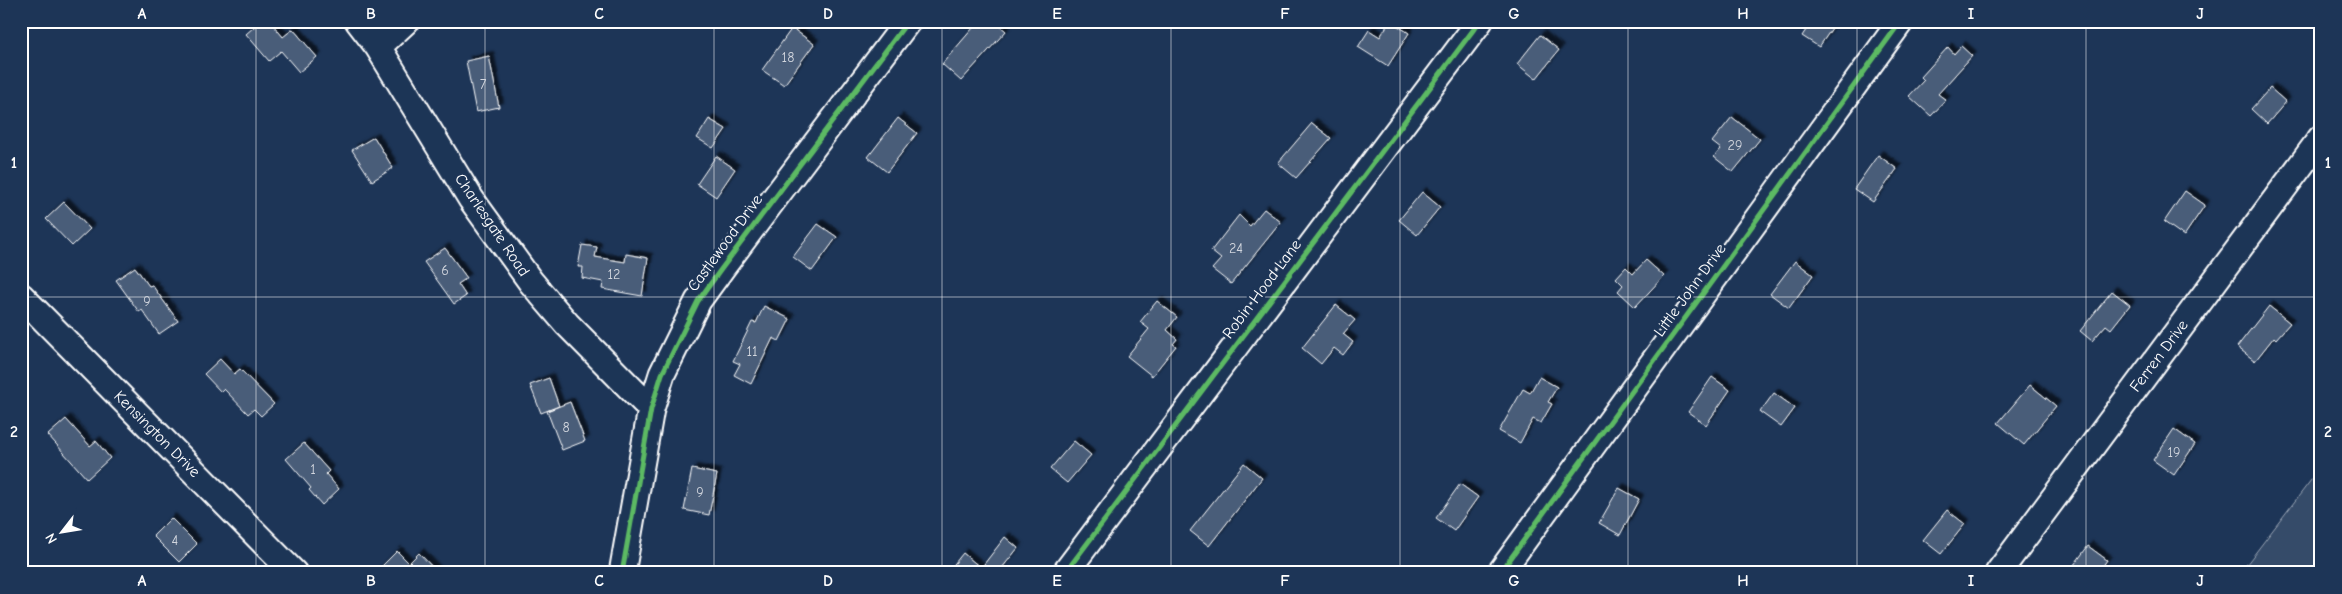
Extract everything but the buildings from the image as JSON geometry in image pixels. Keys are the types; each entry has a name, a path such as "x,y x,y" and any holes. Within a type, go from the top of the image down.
{"street":[{"name":"Charlesgate Road","path":"358,21 378,47 471,198 531,282 567,324 651,409"},
{"path":"378,47 406,21"},
{"name":"Castlewood Drive","path":"622,573 651,409 662,374 698,301 908,21"},
{"name":"Robin Hood Lane","path":"1065,573 1480,21"},
{"name":"Little John Drive","path":"1500,573 1901,21"},
{"name":"Ferren Drive","path":"1998,573 2321,138"},
{"name":"Kensington Drive","path":"21,296 294,573"}],"shaded area":[{"path":"2321,467 2321,573 2240,573"}],"cycle path":[{"path":"622,573 651,409 662,374 698,301 908,21"},
{"path":"1065,573 1480,21"},
{"path":"1500,573 1901,21"}]}
